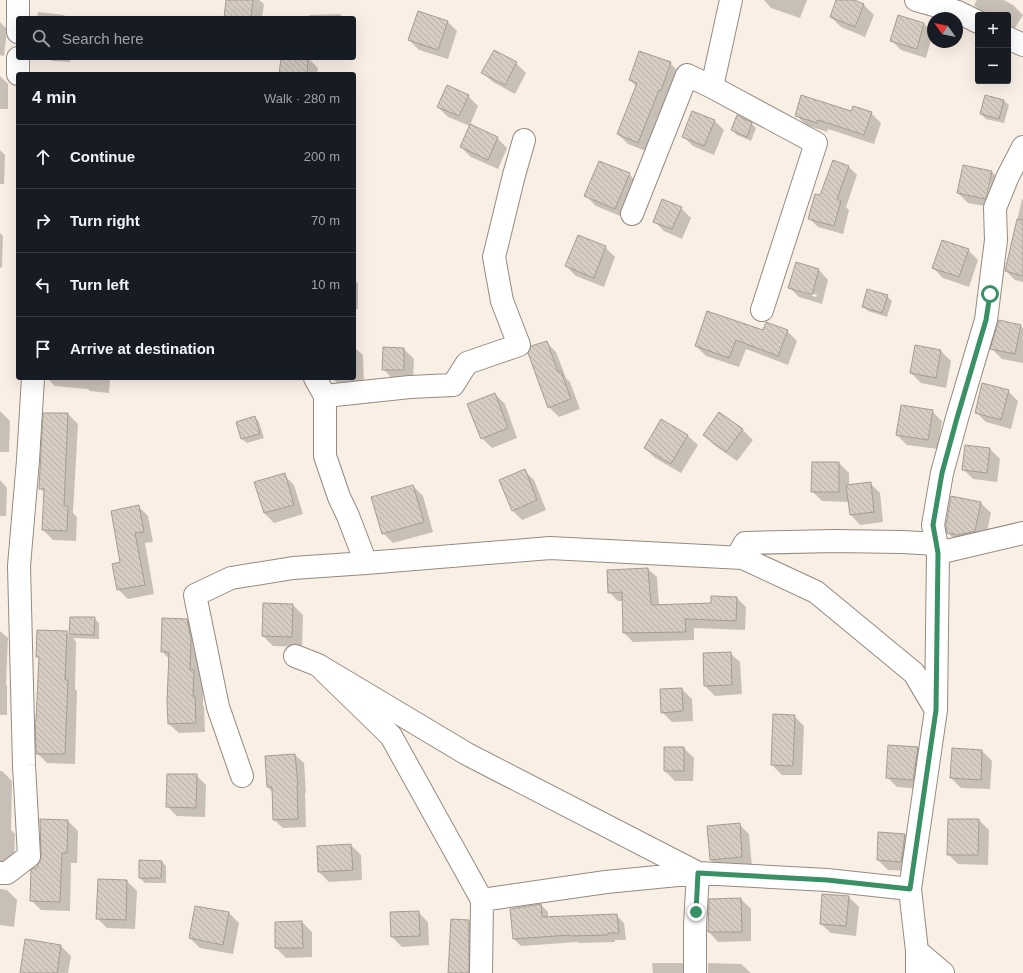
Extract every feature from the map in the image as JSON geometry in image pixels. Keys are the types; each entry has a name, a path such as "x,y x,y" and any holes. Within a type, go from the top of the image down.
{"street":[{"path":"18,0 18,16"},
{"path":"712,87 731,0"},
{"path":"916,0 958,12 975,20"},
{"path":"1011,39 1023,45"},
{"path":"18,60 18,72"},
{"path":"632,214 687,75 816,143 762,310"},
{"path":"366,563 339,497 325,456 320,387 410,387 453,385 467,363 519,345 502,301 494,257 524,140"},
{"path":"917,973 917,951 910,889 936,710 938,549 933,525 942,473 986,320 996,240 995,208 1008,176 1023,147"},
{"path":"0,873 7,873 29,856 24,757 19,566 33,380"},
{"path":"737,557 745,543 835,540 902,542 938,549 1023,533"},
{"path":"242,776 218,708 195,594 231,578 293,568 550,548 743,558 816,592 914,673 936,710"},
{"path":"295,656 318,665 467,754 698,873"},
{"path":"318,665 391,736 482,900 481,973"},
{"path":"482,900 606,882 698,873 827,880 910,889"},
{"path":"695,973 695,925 698,873"},
{"path":"917,951 943,973"}],"building":[{"path":"226,0 253,0 251,16 224,16"},
{"path":"836,0 854,0 864,4 855,27 830,17"},
{"path":"418,11 448,21 438,50 408,40"},
{"path":"898,15 924,23 917,49 890,41"},
{"path":"494,50 517,62 505,85 481,73"},
{"path":"639,51 671,62 661,91 659,90 638,143 617,134 637,83 629,80"},
{"path":"281,60 308,60 307,72 279,72"},
{"path":"447,85 469,95 459,116 437,107"},
{"path":"801,95 851,111 853,106 872,112 864,135 818,120 817,123 795,116"},
{"path":"985,95 1004,100 999,119 980,114"},
{"path":"692,111 715,120 704,146 682,137"},
{"path":"737,115 752,123 747,137 731,130"},
{"path":"470,124 498,137 488,160 460,147"},
{"path":"833,160 849,166 837,199 841,201 834,226 808,219 815,194 820,195"},
{"path":"599,161 630,173 615,209 584,196"},
{"path":"963,165 992,171 985,199 957,193"},
{"path":"662,199 682,207 672,229 653,222"},
{"path":"1017,219 1023,220 1023,276 1005,271"},
{"path":"578,235 606,246 594,278 565,266"},
{"path":"942,240 969,249 959,277 932,268"},
{"path":"796,262 819,269 812,295 788,288"},
{"path":"867,289 888,295 882,313 862,307"},
{"path":"707,311 763,330 766,322 788,330 778,356 736,340 729,358 695,346"},
{"path":"999,320 1021,325 1015,354 990,349"},
{"path":"547,341 558,372 561,371 571,399 548,408 528,353 531,346"},
{"path":"915,345 941,350 936,378 910,373"},
{"path":"383,347 404,348 404,370 382,370"},
{"path":"982,383 1009,390 1001,420 975,413"},
{"path":"495,393 508,428 481,439 467,404"},
{"path":"901,405 933,410 928,440 896,435"},
{"path":"719,412 743,429 726,452 703,435"},
{"path":"43,413 68,413 64,506 68,506 67,531 42,530 44,489 39,489"},
{"path":"255,416 260,434 241,439 236,422"},
{"path":"661,419 688,435 671,464 644,448"},
{"path":"965,445 990,448 987,473 962,470"},
{"path":"812,462 839,462 839,492 811,492"},
{"path":"525,469 537,500 512,511 499,480"},
{"path":"285,473 294,505 264,513 254,482"},
{"path":"871,482 874,512 850,515 846,485"},
{"path":"413,485 424,522 382,534 371,497"},
{"path":"951,496 981,502 975,531 958,535 947,533 946,525"},
{"path":"139,505 144,532 135,533 145,585 117,590 112,564 120,562 111,511"},
{"path":"648,568 651,605 711,603 711,596 737,597 736,621 685,619 686,632 623,633 622,592 608,593 607,570"},
{"path":"263,603 293,604 292,637 262,636"},
{"path":"70,617 95,617 94,635 69,634"},
{"path":"162,618 187,619 191,639 190,670 194,670 193,696 195,696 196,723 168,724 167,702 169,652 161,652"},
{"path":"37,630 67,631 65,680 68,680 65,754 36,754 35,720 39,657 36,657"},
{"path":"731,652 732,685 704,686 703,653"},
{"path":"682,688 683,711 661,713 660,689"},
{"path":"773,714 795,715 793,766 771,765"},
{"path":"888,745 918,747 913,780 886,778"},
{"path":"664,747 684,747 684,771 664,771"},
{"path":"952,748 982,750 981,780 950,778"},
{"path":"295,754 298,785 298,819 273,820 272,787 267,787 265,756"},
{"path":"167,774 197,774 196,808 166,807"},
{"path":"40,819 68,820 67,853 62,853 60,902 30,901 31,870 37,868 41,856"},
{"path":"948,819 979,819 978,855 947,855"},
{"path":"740,823 742,857 710,860 707,826"},
{"path":"878,832 905,834 901,862 877,860"},
{"path":"351,844 353,870 318,872 317,846"},
{"path":"139,860 162,861 161,878 139,878"},
{"path":"98,879 127,880 126,920 96,919"},
{"path":"822,894 849,896 846,926 820,924"},
{"path":"741,898 742,932 708,932 709,899"},
{"path":"541,904 542,917 617,914 619,933 608,933 608,935 570,935 513,939 510,909"},
{"path":"195,906 229,912 223,945 189,938"},
{"path":"419,911 420,936 391,937 390,912"},
{"path":"451,919 469,920 469,973 448,973"},
{"path":"302,921 303,948 275,948 275,922"},
{"path":"25,939 61,945 57,973 20,973"}],"route":[{"path":"696,912 698,873 827,880 910,889 936,710 938,553 933,525 942,473 986,320 990,294"}]}
